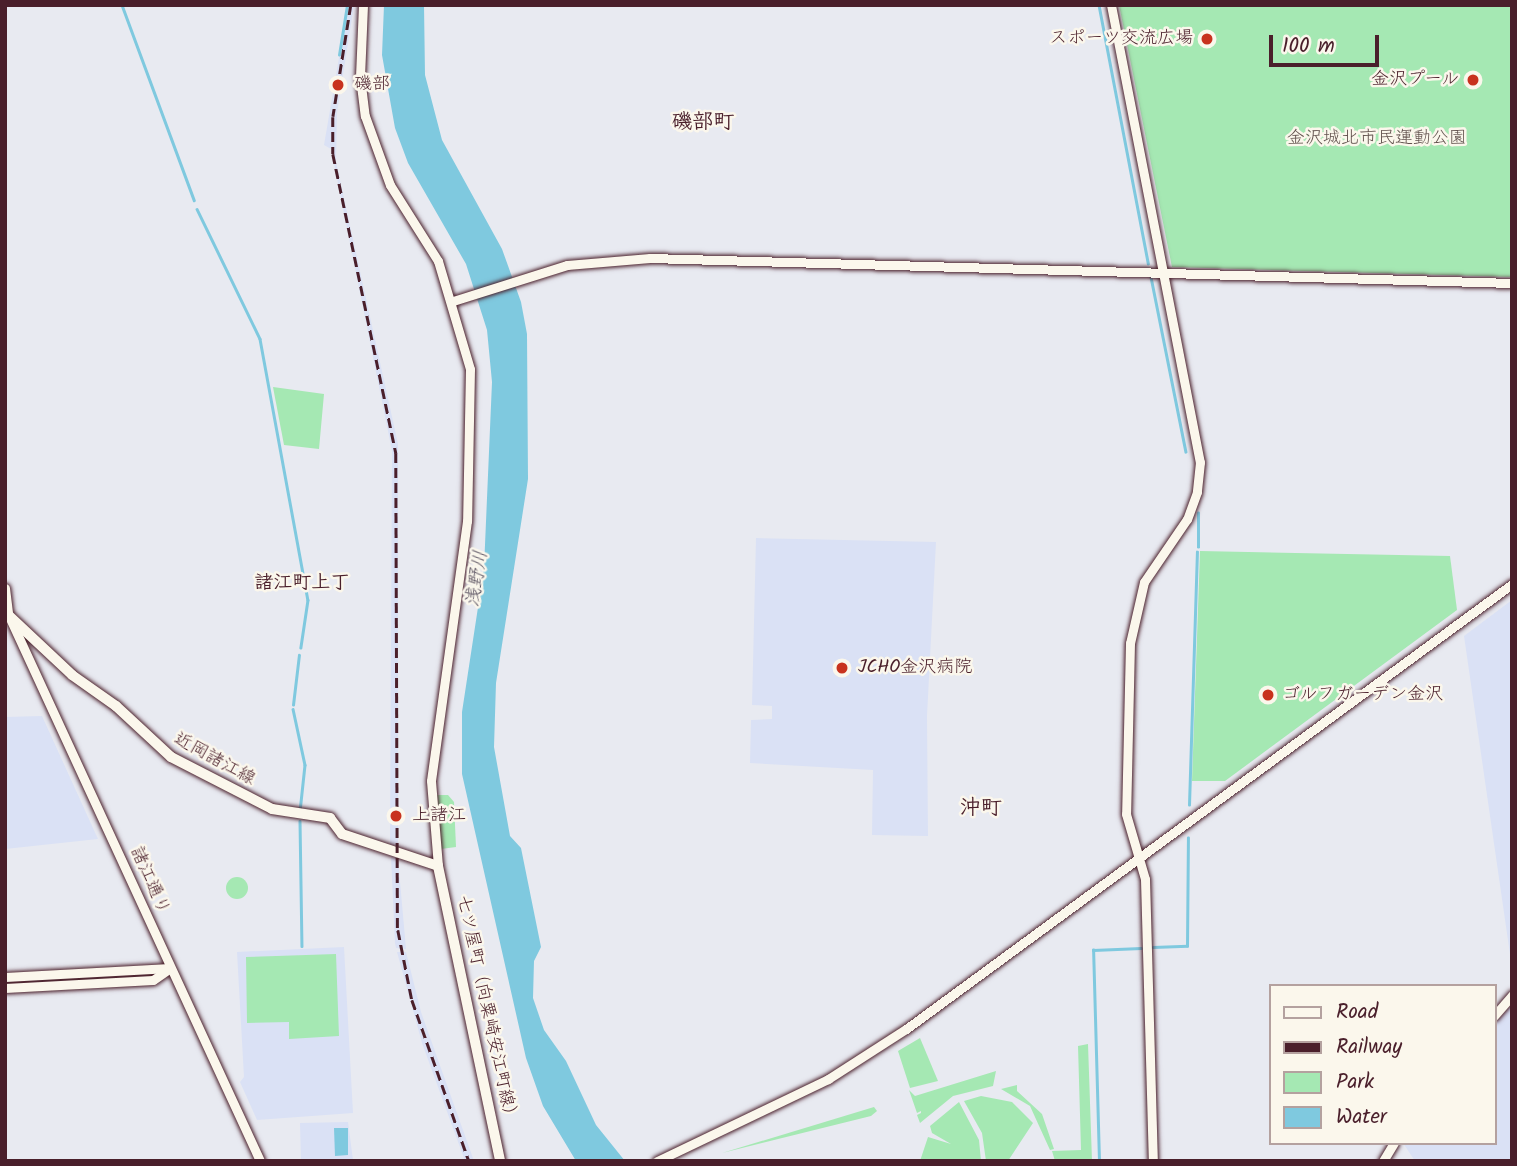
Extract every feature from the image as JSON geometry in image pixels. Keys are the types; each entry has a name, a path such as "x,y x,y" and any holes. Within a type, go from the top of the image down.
{"main road":[{"name":"近岡諸江線","path":"7,613 72,675 105,699 171,757 272,809 330,818 342,834 438,866"},
{"name":"七ツ屋町（向粟崎安江町線）","path":"438,866 500,1161"}],"street":[{"path":"363,5 360,77 365,116 390,185 430,246 453,302 470,369 471,458 455,619 431,781 438,866"},
{"path":"1111,5 1165,273 1200,471 1190,511 1144,582 1131,626 1125,806 1145,879 1153,1161"},
{"path":"453,302 567,265 650,258 1512,283"},
{"path":"657,1161 866,1056 1512,584"},
{"name":"諸江通り","path":"5,588 7,613 58,715 170,968 260,1161"},
{"path":"5,977 170,968"},
{"path":"5,988 153,980 170,968"},
{"path":"1496,1014 1512,995"},
{"path":"1383,1161 1393,1145"}],"shaded area":[{"path":"348,5 354,5 337,113 336,162 398,444 398,851 390,848 392,451 331,149 324,145"},
{"name":"JCHO金沢病院","path":"756,538 936,542 927,716 928,836 872,835 873,770 750,763 751,720 772,719 772,706 752,705"},
{"path":"1512,600 1512,968 1464,636"},
{"path":"42,716 98,839 5,849 5,717"},
{"path":"391,857 398,859 406,949 396,948 395,943"},
{"path":"344,947 353,1113 257,1120 240,1082 244,1077 237,952"},
{"path":"397,952 406,952 421,1012 474,1161 465,1161 422,1043"},
{"path":"1512,1005 1512,1161 1415,1161 1404,1145 1496,1145 1496,1023"},
{"path":"348,1122 353,1160 301,1161 300,1123"}],"green space":[{"name":"金沢城北市民運動公園","path":"1119,5 1512,5 1512,277 1172,267"},
{"path":"273,387 324,394 319,449 284,445"},
{"name":"ゴルフガーデン金沢","path":"1200,551 1450,556 1457,610 1225,781 1192,781"},
{"path":"437,795 448,795 454,802 456,847 441,849"},
{"path":"237,877 245,880 248,888 245,896 237,899 229,896 226,888 229,880"},
{"path":"336,954 339,1036 289,1039 289,1022 247,1023 246,957"},
{"path":"920,1038 938,1081 910,1088 898,1051"},
{"path":"1088,1044 1092,1161 1055,1161 1052,1151 1081,1150 1078,1046"},
{"path":"996,1071 993,1086 953,1096 920,1123 917,1115 921,1111 917,1113 909,1090 915,1096"},
{"path":"1017,1085 1017,1091 1042,1114 1054,1149 1050,1150 1030,1106 1001,1089"},
{"path":"981,1096 1012,1102 1033,1123 1008,1161 986,1161 982,1133 964,1101"},
{"path":"959,1102 979,1140 981,1161 920,1161 928,1137 951,1144 932,1133 930,1126"},
{"path":"874,1107 877,1111 871,1116 722,1153"}],"water":[{"path":"384,5 424,5 425,75 442,140 502,249 521,302 527,334 528,479 496,683 494,747 510,836 521,848 541,947 534,961 533,998 544,1030 566,1061 596,1125 625,1161 576,1161 543,1106 526,1058 462,774 462,712 484,568 492,382 487,330 466,264 408,163 395,128 382,55"},
{"path":"334,1128 348,1128 348,1155 335,1156"}],"waterway":[{"path":"122,5 194,200"},
{"path":"339,55 347,5"},
{"path":"1099,5 1148,263"},
{"path":"197,209 260,339 308,600 301,647"},
{"path":"1151,277 1186,452"},
{"path":"1198,513 1198,547"},
{"path":"1189,805 1197,552"},
{"path":"293,705 299,655"},
{"path":"293,709 305,765 300,812"},
{"path":"300,821 302,946"},
{"path":"1153,947 1187,946 1188,838"},
{"path":"1099,1161 1093,950 1141,948"}],"railway":[{"path":"351,5 333,117 333,154 396,453 398,930 412,1000 469,1161"}],"place":[{"name":"スポーツ交流広場","path":"1207,39"},
{"name":"金沢プール","path":"1473,80"},
{"name":"磯部","path":"338,85"},
{"name":"JCHO金沢病院","path":"842,668"},
{"name":"ゴルフガーデン金沢","path":"1268,695"},
{"name":"上諸江","path":"396,816"}],"district":[{"name":"磯部町","path":"703,123"},
{"name":"諸江町上丁","path":"302,584"},
{"name":"沖町","path":"981,809"}],"water label":[{"name":"浅野川","path":"478,579"}]}
